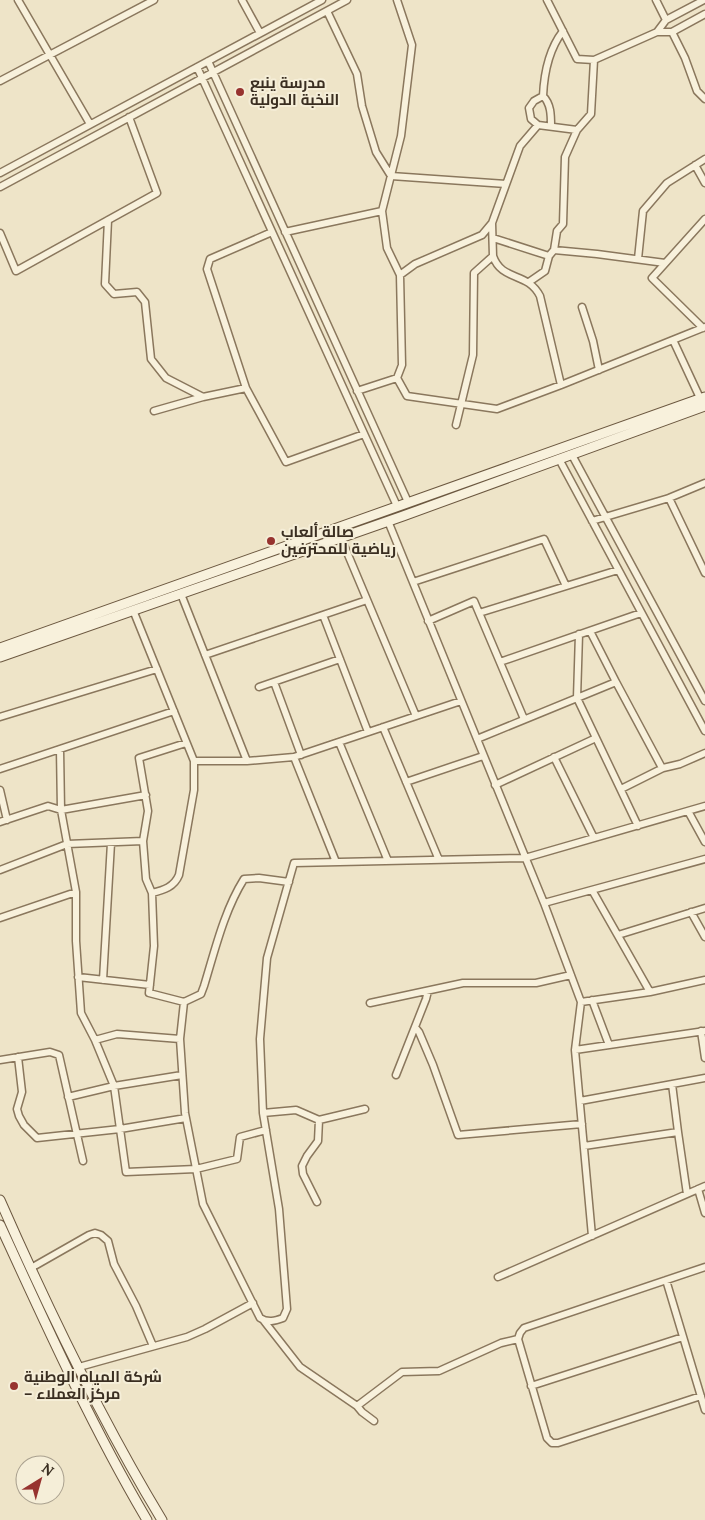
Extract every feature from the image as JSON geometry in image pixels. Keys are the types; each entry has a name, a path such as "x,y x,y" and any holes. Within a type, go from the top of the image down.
{"main road":[{"path":"0,657 572,455 704,403"},
{"path":"0,648 408,502 704,403"},
{"path":"0,1200 79,1367 111,1430 162,1520"},
{"path":"0,1225 94,1424 147,1520"}],"street":[{"path":"18,0 90,124"},
{"path":"0,81 154,0"},
{"path":"242,0 260,33"},
{"path":"0,173 322,0"},
{"path":"0,187 347,0"},
{"path":"397,0 412,46 401,136 382,210 387,248 400,275 402,364 397,378 406,396 497,409 704,327 652,278 705,219"},
{"path":"547,0 577,58 594,60 657,32 672,32 705,14"},
{"path":"656,0 666,20"},
{"path":"657,32 666,20 704,0"},
{"path":"327,11 357,74 362,106 376,152 391,176"},
{"path":"551,126 551,114 547,100 543,96 544,80 558,38 563,31"},
{"path":"672,32 685,58 697,91 705,99"},
{"path":"529,282 545,271 552,253 557,231 563,224 565,157 577,130 591,114 594,60"},
{"path":"208,61 408,502"},
{"path":"197,67 397,506"},
{"path":"543,96 534,101 529,108 531,119 538,125 577,130"},
{"path":"0,233 16,271 157,193 129,118"},
{"path":"400,275 415,264 482,235 492,223 520,146 538,125"},
{"path":"638,260 643,211 667,183 705,159"},
{"path":"696,165 705,183"},
{"path":"391,176 506,184"},
{"path":"286,232 382,210"},
{"path":"108,220 105,284 114,294 137,292 145,302 151,359 166,378 203,397"},
{"path":"492,223 493,256 500,270 529,282 536,288 540,296 561,385"},
{"path":"272,232 210,259 207,269 246,388 286,462 364,434"},
{"path":"493,238 552,253 665,263"},
{"path":"456,426 473,355 474,273 493,256"},
{"path":"582,307 593,341 598,370"},
{"path":"673,340 704,403"},
{"path":"357,391 397,378"},
{"path":"154,411 203,397 246,388"},
{"path":"572,455 703,691 705,701"},
{"path":"559,459 705,731"},
{"path":"592,521 668,498 705,483"},
{"path":"668,498 702,561 705,573"},
{"path":"388,521 544,903 581,1002 575,1050 592,1236"},
{"path":"341,538 416,716"},
{"path":"412,582 544,539 566,586"},
{"path":"479,614 618,570"},
{"path":"181,594 247,761"},
{"path":"205,655 367,600"},
{"path":"428,621 474,601 524,719"},
{"path":"133,610 194,761 194,790 186,844 179,875 176,882 165,890 152,893"},
{"path":"500,662 642,613"},
{"path":"323,615 368,732"},
{"path":"590,631 661,766"},
{"path":"579,634 577,698 638,826"},
{"path":"259,687 340,659"},
{"path":"0,717 157,669"},
{"path":"274,682 302,755"},
{"path":"476,739 616,682"},
{"path":"194,761 247,761 294,757 461,701"},
{"path":"0,769 174,711"},
{"path":"383,727 438,860"},
{"path":"495,785 596,738"},
{"path":"339,742 388,861"},
{"path":"186,743 139,758 148,810 143,841 146,879 152,893 154,946 149,993 184,1002 200,994 222,927 244,879 259,878 289,882"},
{"path":"60,749 61,810 76,892 76,941 80,1013 95,1040 114,1086 126,1172 196,1169 237,1159 240,1137 266,1130"},
{"path":"621,789 663,768 680,764 705,753"},
{"path":"406,782 483,756"},
{"path":"294,757 336,862"},
{"path":"554,757 594,838"},
{"path":"0,790 8,820"},
{"path":"0,822 48,806 61,810 146,795"},
{"path":"264,1321 275,1322 283,1318 287,1309 279,1209 263,1113 260,1039 267,958 294,863 525,858 705,806"},
{"path":"688,811 705,842"},
{"path":"0,870 67,844 143,841"},
{"path":"103,980 111,843"},
{"path":"544,903 705,859"},
{"path":"592,890 650,992"},
{"path":"0,918 76,892"},
{"path":"618,935 705,908"},
{"path":"691,912 705,937"},
{"path":"370,1004 463,983 536,983 571,976"},
{"path":"78,977 150,985"},
{"path":"581,1002 650,992 705,980"},
{"path":"396,1075 428,991"},
{"path":"592,1000 609,1045"},
{"path":"184,1002 180,1039 186,1118 203,1204 260,1318 300,1367 357,1406 374,1421"},
{"path":"414,1027 419,1032 433,1065 458,1135 582,1124"},
{"path":"575,1050 703,1031 705,1058"},
{"path":"95,1040 117,1034 180,1039"},
{"path":"0,1060 50,1052 59,1055 76,1134 84,1161"},
{"path":"18,1057 22,1092 17,1109 24,1125 37,1138 120,1129 186,1118"},
{"path":"68,1097 114,1086 182,1075"},
{"path":"580,1101 705,1078"},
{"path":"672,1084 688,1194"},
{"path":"263,1113 296,1110 319,1120 365,1109"},
{"path":"317,1202 303,1174 302,1166 318,1141 319,1120"},
{"path":"584,1146 678,1132"},
{"path":"498,1277 705,1186"},
{"path":"698,1189 705,1213"},
{"path":"31,1268 89,1235 95,1233 101,1235 108,1241 114,1264 136,1306 153,1346"},
{"path":"701,1396 558,1443 552,1443 547,1438 518,1339 524,1328 705,1266"},
{"path":"666,1280 705,1410"},
{"path":"79,1367 187,1337 253,1303"},
{"path":"531,1386 683,1337"},
{"path":"357,1406 402,1372 439,1371 501,1343 518,1339"}],"place":[{"name":"مدرسة ينبع النخبة الدولية","path":"240,92"},
{"name":"صالة ألعاب رياضية للمحترفين","path":"271,541"},
{"name":"شركة المياه الوطنية – مركز العملاء","path":"14,1386"}]}
